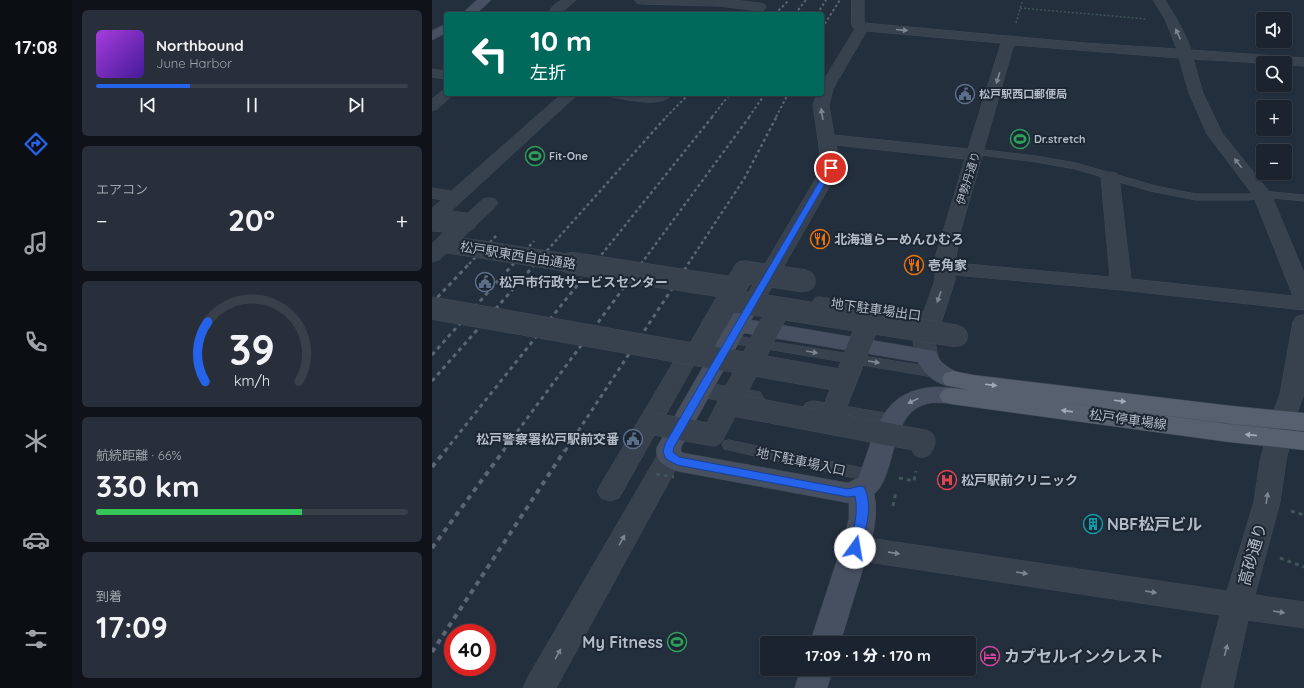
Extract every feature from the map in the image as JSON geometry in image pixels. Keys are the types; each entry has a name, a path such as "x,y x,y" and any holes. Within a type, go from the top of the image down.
{"main road":[{"name":"松戸停車場線","path":"939,369 1292,430"}],"street":[{"path":"470,12 485,0"},
{"path":"555,12 570,0"},
{"path":"641,0 719,2 759,7"},
{"path":"858,0 858,26 863,27 1012,33 1186,54 1304,62"},
{"path":"1159,0 1171,19 1181,40 1196,93 1215,134 1262,194 1304,298"},
{"path":"824,95 826,89 863,27"},
{"path":"432,36 444,29"},
{"name":"伊勢丹通り","path":"939,369 932,317 945,280 945,258 951,232 1012,33"},
{"path":"432,73 444,75"},
{"path":"432,106 444,96"},
{"path":"432,218 569,96"},
{"path":"636,96 654,98 660,96"},
{"path":"667,469 669,447 738,325 758,294 831,168 821,105 824,96"},
{"path":"826,139 975,154"},
{"path":"1110,177 1122,284"},
{"path":"432,193 449,196 432,211"},
{"path":"436,250 489,203"},
{"path":"432,218 468,222"},
{"name":"松戸駅東西自由通路","path":"436,250 731,294 779,308 958,336"},
{"path":"944,268 1122,284 1304,304"},
{"path":"610,491 649,423 744,272 805,281"},
{"path":"432,308 845,381"},
{"path":"649,423 713,435 779,308"},
{"name":"高砂通り","path":"1217,688 1237,606 1267,502 1272,461 1292,430 1292,394 1304,322"},
{"path":"829,422 868,323"},
{"path":"738,325 939,369 933,395 914,399 902,407 890,423 866,483 862,519 855,548 827,636"},
{"path":"702,390 890,423"},
{"path":"728,404 924,441 922,447"},
{"path":"539,688 667,469 677,461 848,493 866,483"},
{"path":"855,548 1304,615"},
{"path":"810,688 814,676"}],"lane":[{"path":"975,154 1036,159 1076,166 1154,189 1196,197 1250,197 1262,194 1304,198"},
{"path":"432,228 453,230 436,250"},
{"name":"地下駐車場出口","path":"819,301 932,317"},
{"name":"地下駐車場入口","path":"729,445 866,483"}],"path":[{"path":"1012,33 1022,2"},
{"path":"1020,8 1154,19"},
{"path":"900,478 914,480"}],"railway":[{"path":"777,12 789,0"},
{"path":"797,12 806,0"},
{"path":"818,12 826,0"},
{"path":"824,25 840,0"},
{"path":"667,116 687,96"},
{"path":"712,117 728,96"},
{"path":"749,117 764,96"},
{"path":"776,117 787,96"},
{"path":"535,264 667,116"},
{"path":"594,264 713,116"},
{"path":"641,264 750,116"},
{"path":"688,264 744,179 777,116"},
{"path":"469,264 497,235"},
{"path":"513,264 534,241"},
{"path":"432,303 470,263"},
{"path":"432,355 514,263"},
{"path":"432,381 536,263"},
{"path":"445,451 595,263"},
{"path":"503,451 642,263"},
{"path":"565,451 689,263"},
{"path":"432,467 446,450"},
{"path":"432,548 504,450"},
{"path":"432,652 565,450"}],"place":[{"name":"松戸駅西口郵便局","path":"965,94"},
{"name":"Dr.stretch","path":"1020,139"},
{"name":"Fit-One","path":"535,156"},
{"name":"北海道らーめんひむろ","path":"820,239"},
{"name":"壱角家","path":"914,265"},
{"name":"松戸市行政サービスセンター","path":"485,282"},
{"name":"松戸警察署松戸駅前交番","path":"633,439"},
{"name":"松戸駅前クリニック","path":"947,480"},
{"name":"NBF松戸ビル","path":"1093,524"},
{"name":"My Fitness","path":"677,642"},
{"name":"カプセルインクレスト","path":"990,656"}],"route":[{"path":"831,168 762,288 730,339 669,447 668,452 670,456 677,461 848,493 860,490 863,506 862,519 855,548"}]}
